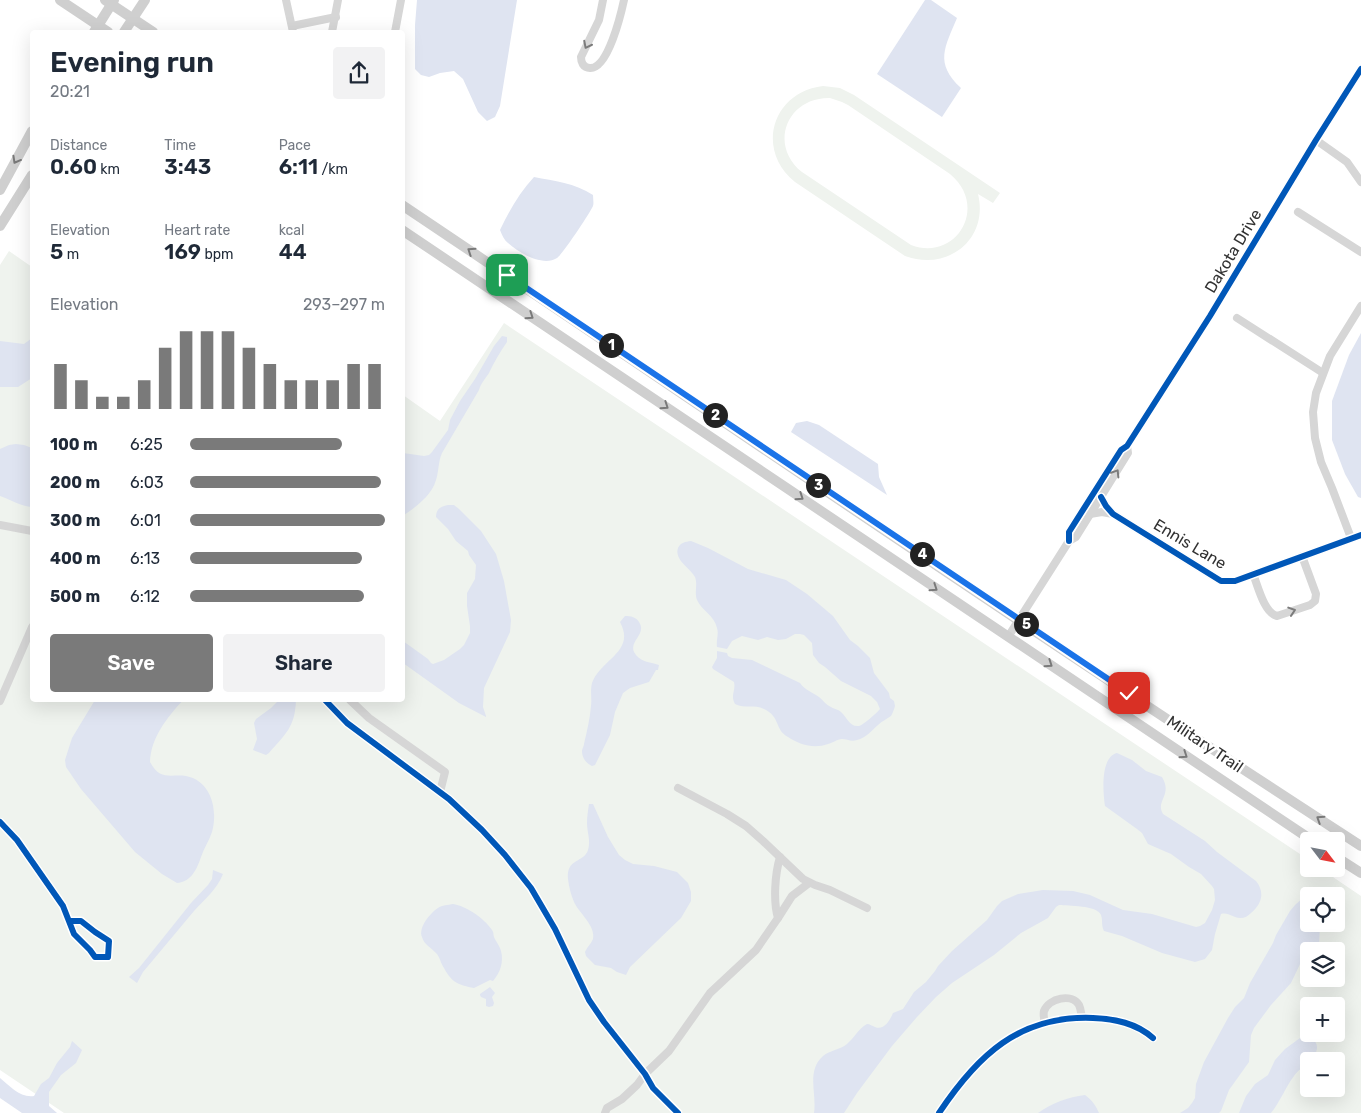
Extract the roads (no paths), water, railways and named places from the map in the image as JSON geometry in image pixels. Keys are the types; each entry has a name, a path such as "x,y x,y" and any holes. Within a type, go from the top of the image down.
{"main road":[{"path":"60,0 96,29 110,1 150,30"},
{"path":"125,30 145,0"},
{"path":"0,190 30,135"},
{"path":"0,226 30,178"},
{"name":"Military Trail","path":"405,207 1019,620 1361,846"},
{"name":"Military Trail","path":"405,232 1300,832"},
{"path":"1345,863 1361,874"}],"street":[{"path":"286,0 292,29 336,17"},
{"path":"333,30 338,0"},
{"path":"395,30 401,0"},
{"path":"603,0 599,20 581,57 582,63 588,68 596,67 604,58 613,39 624,0"},
{"name":"Dakota Drive","path":"1069,541 1069,532 1121,450 1127,446 1210,316 1361,69"},
{"path":"1316,140 1347,162 1361,182"},
{"path":"1298,212 1361,252"},
{"path":"1351,538 1321,462 1315,438 1313,412 1316,393 1330,356 1361,306"},
{"path":"1237,318 1323,373"},
{"name":"Dakota Drive","path":"1008,637 1069,541 1076,536 1101,497 1128,453 1127,446"},
{"name":"Ennis Lane","path":"1101,497 1113,514 1221,580 1235,581 1361,535"},
{"path":"1090,514 1102,512 1113,514"},
{"path":"0,525 30,531"},
{"path":"1253,574 1268,610 1272,615 1277,616 1310,605 1315,601 1316,594 1302,556"},
{"path":"0,701 30,632"},
{"path":"331,702 347,723 440,792 482,830 505,855 530,888 555,929 589,1000 645,1074 653,1088 678,1113"},
{"path":"352,702 369,718 445,772 440,792"},
{"path":"678,788 728,814 746,826 809,883 830,890 866,908"},
{"path":"0,822 17,840 63,906 74,934 90,950 95,958 108,957 109,941 81,921 69,921"},
{"path":"778,918 775,885 780,857"},
{"path":"604,1113 607,1108 637,1085 645,1074 669,1051 710,993 756,950 792,896 809,883"},
{"path":"1045,1023 1044,1011 1048,1005 1052,1001 1063,999 1075,1001 1080,1006 1082,1018"},
{"path":"939,1113 966,1075 982,1058 1013,1036 1045,1023 1063,1019 1082,1018 1115,1020 1134,1025 1153,1038"}]}
